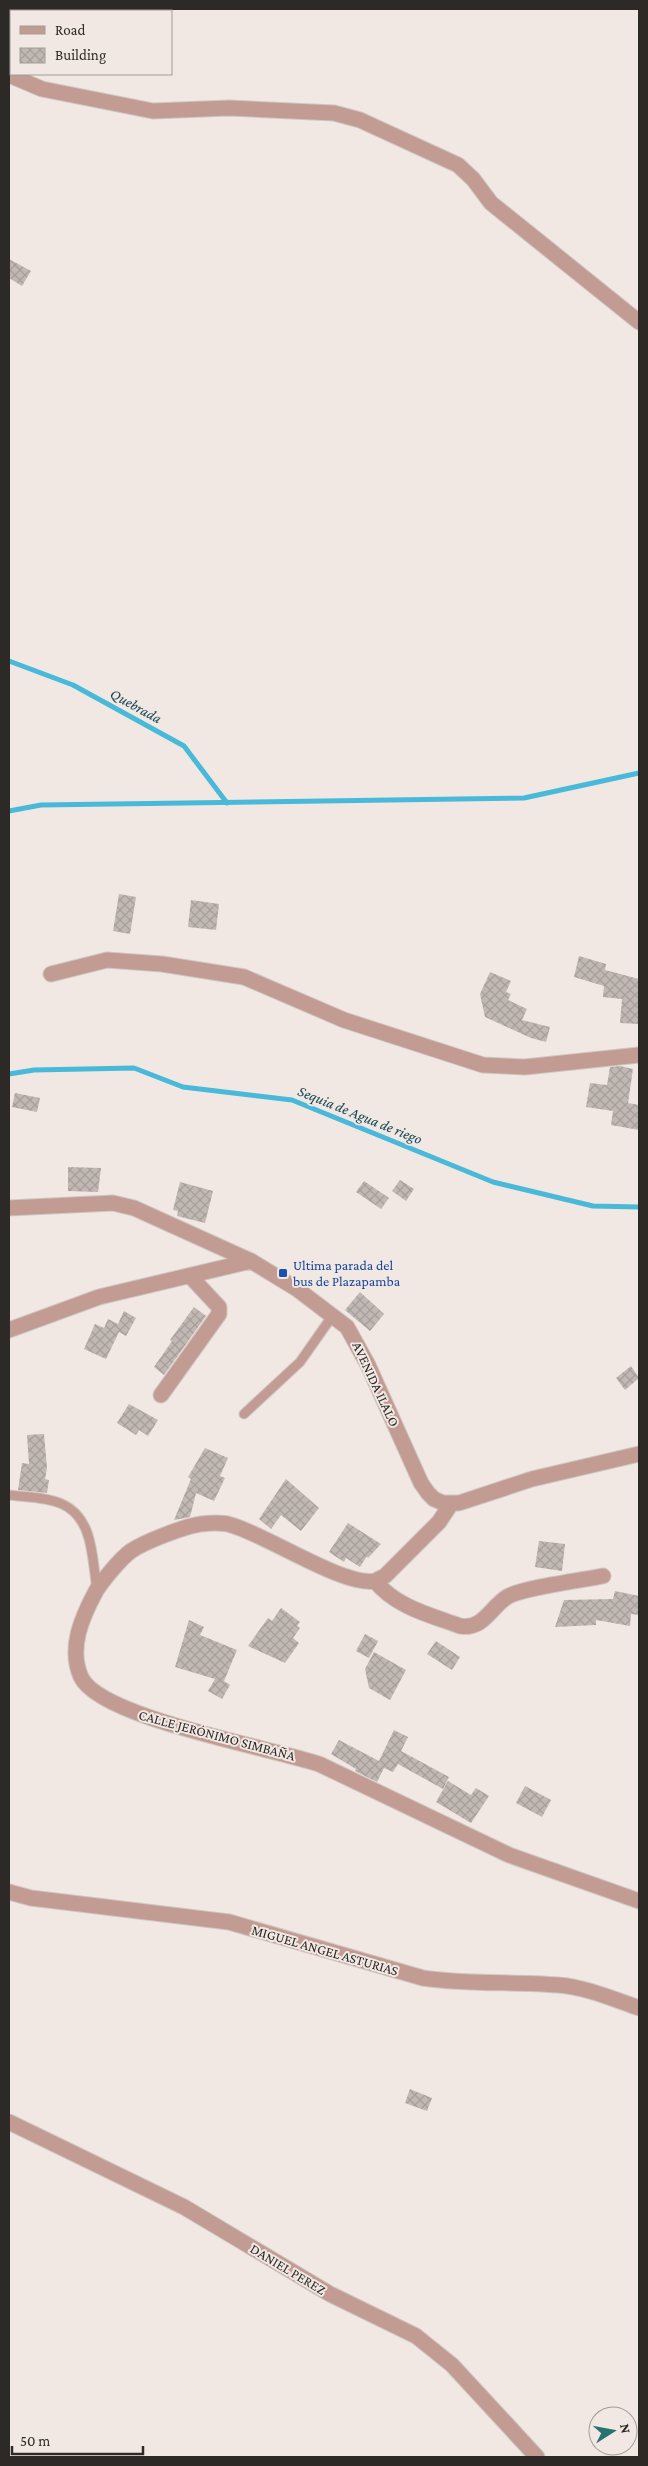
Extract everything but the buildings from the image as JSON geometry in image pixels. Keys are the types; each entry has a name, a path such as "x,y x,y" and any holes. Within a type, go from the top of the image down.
{"street":[{"path":"9,75 42,89 153,111 229,108 334,113 360,120 458,165 473,179 491,204 639,322"},
{"path":"51,974 107,960 162,964 244,978 344,1020 483,1065 525,1067 639,1055"},
{"name":"AVENIDA ILALO","path":"9,1208 120,1204 134,1208 269,1270 347,1327 355,1338 428,1493 443,1503 450,1504"},
{"path":"9,1330 99,1297 251,1261"},
{"path":"162,1395 219,1314 219,1307 190,1276"},
{"path":"603,1576 508,1596 478,1624 469,1628 400,1602 385,1593 375,1581 385,1576 439,1522 450,1504 559,1472 639,1454"},
{"name":"CALLE JERÓNIMO SIMBAÑA","path":"375,1581 366,1581 334,1572 231,1525 201,1524 184,1528 130,1551 97,1589 79,1627 75,1646 81,1677 90,1689 109,1702 150,1719 290,1754 319,1764 509,1855 639,1901"},
{"name":"MIGUEL ANGEL ASTURIAS","path":"9,1892 31,1898 229,1922 423,1978 446,1982 559,1985 587,1990 639,2008"},
{"name":"DANIEL PEREZ","path":"9,2122 184,2207 330,2294 416,2336 452,2365 537,2457"}],"lane":[{"path":"244,1414 300,1362 333,1315"},
{"path":"9,1495 62,1504 76,1513 88,1531 97,1589"}],"waterway":[{"name":"Quebrada","path":"9,661 73,685 184,746 227,803"},
{"path":"9,811 41,805 524,798 639,773"},
{"name":"Sequia de Agua de riego","path":"9,1074 34,1070 134,1068 183,1087 292,1100 493,1182 593,1206 639,1207"}],"place":[{"name":"Ultima parada del bus de Plazapamba","path":"283,1273"}]}
